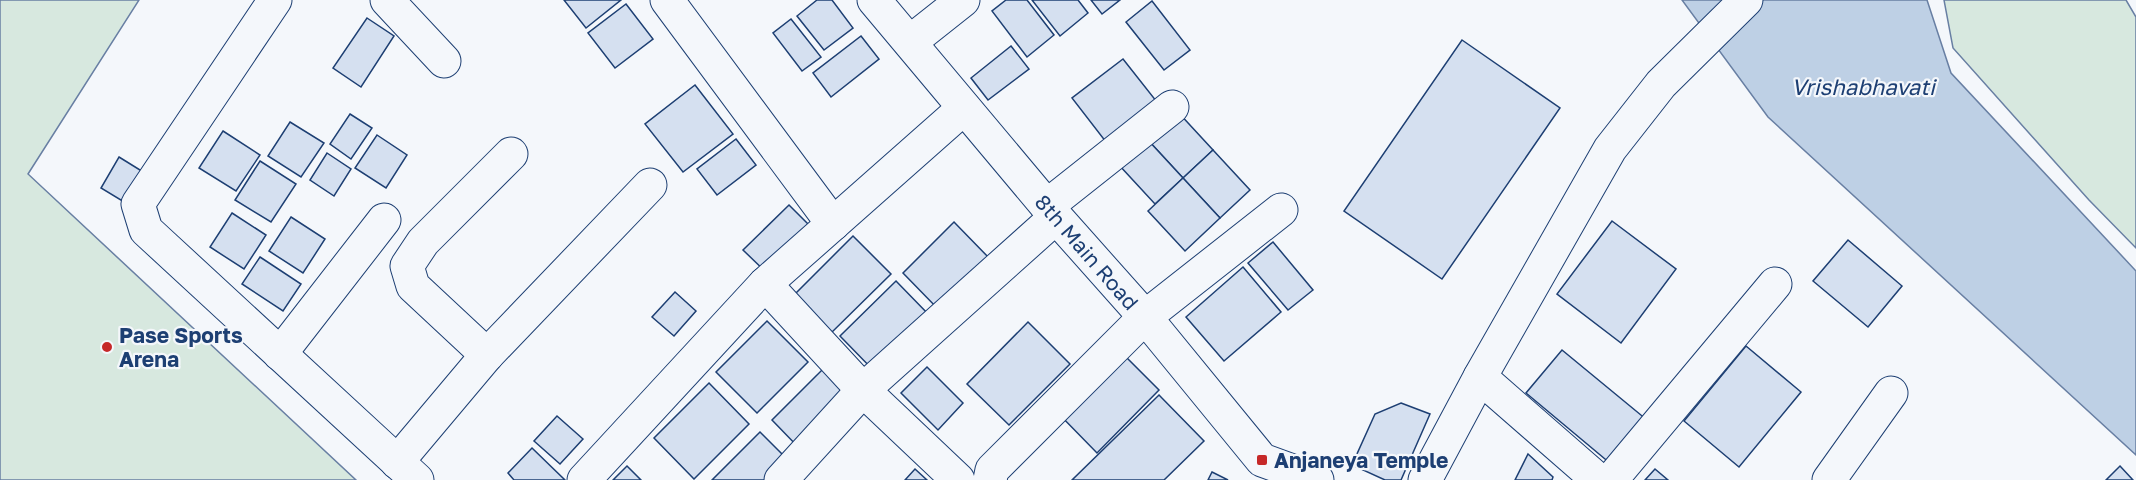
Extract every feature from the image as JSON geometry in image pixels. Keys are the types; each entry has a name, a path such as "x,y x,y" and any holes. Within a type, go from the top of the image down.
{"street":[{"path":"275,0 138,204 146,230 407,471 487,355 650,185"},
{"path":"387,0 444,62"},
{"path":"667,0 833,224"},
{"name":"8th Main Road","path":"874,0 1051,212 1144,317 1262,460 1317,480"},
{"path":"910,42 963,0"},
{"path":"1425,480 1480,377 1610,149 1661,84 1746,0"},
{"path":"782,480 863,390 1051,212 1172,107"},
{"path":"585,480 765,284 964,108"},
{"path":"487,355 413,285 407,266 423,242 511,154"},
{"path":"990,480 992,470 1144,317 1281,210"},
{"path":"280,354 384,220"},
{"path":"765,284 863,390 958,480"},
{"path":"1611,480 1775,284"},
{"path":"1480,377 1598,480"},
{"path":"1829,480 1891,393"}],"shaded area":[{"name":"Pase Sports Arena","path":"0,0 139,0 28,174 356,480 0,480"},
{"path":"1944,0 2126,0 2136,17 2136,248 2089,200 1953,48"}],"water":[{"name":"Vrishabhavati","path":"1682,0 1927,0 1951,73 2136,271 2136,455 1768,117"}],"building":[{"path":"564,0 621,0 586,28"},
{"path":"817,0 832,0 853,28 824,50 797,16"},
{"path":"1006,0 1027,0 1054,35 1027,57 992,11"},
{"path":"1032,0 1078,0 1088,13 1060,36"},
{"path":"1091,0 1120,0 1102,14"},
{"path":"1152,1 1190,50 1164,70 1126,22"},
{"path":"626,4 653,39 615,68 588,33"},
{"path":"367,18 394,36 361,87 333,68"},
{"path":"791,19 821,57 802,71 773,33"},
{"path":"861,36 879,59 831,97 813,73"},
{"path":"1462,40 1560,108 1442,279 1344,211"},
{"path":"1011,46 1029,69 988,100 971,78"},
{"path":"1123,59 1157,102 1106,142 1072,98"},
{"path":"695,85 733,134 683,172 645,124"},
{"path":"1177,111 1213,150 1183,178 1147,139"},
{"path":"350,114 372,128 351,159 330,144"},
{"path":"290,122 324,143 301,177 268,156"},
{"path":"223,131 260,155 236,191 199,168"},
{"path":"377,135 407,155 386,188 355,168"},
{"path":"736,139 756,165 717,195 697,169"},
{"path":"1147,139 1183,178 1155,204 1119,165"},
{"path":"1213,150 1250,190 1220,218 1183,178"},
{"path":"327,153 351,169 334,196 310,180"},
{"path":"119,157 153,178 134,208 101,188"},
{"path":"260,161 296,184 271,222 235,200"},
{"path":"1183,178 1220,218 1185,251 1148,211"},
{"path":"789,205 816,232 772,278 743,250"},
{"path":"232,213 266,235 244,269 210,247"},
{"path":"291,217 325,239 303,273 269,251"},
{"path":"1612,221 1676,269 1621,343 1557,294"},
{"path":"954,222 990,259 939,310 903,273"},
{"path":"853,236 891,274 829,335 792,297"},
{"path":"1848,240 1902,286 1868,327 1813,281"},
{"path":"1273,242 1313,290 1288,310 1248,263"},
{"path":"260,257 301,284 283,311 242,284"},
{"path":"1243,267 1281,312 1224,361 1186,317"},
{"path":"896,281 931,317 876,373 840,336"},
{"path":"675,292 696,311 674,336 652,317"},
{"path":"767,321 808,362 757,413 716,372"},
{"path":"1028,322 1070,364 1009,425 967,384"},
{"path":"1746,346 1801,392 1739,467 1684,421"},
{"path":"1119,350 1159,390 1097,453 1057,412"},
{"path":"1562,350 1647,420 1611,464 1526,393"},
{"path":"927,367 963,403 938,430 901,393"},
{"path":"823,369 852,399 801,450 772,420"},
{"path":"709,383 749,424 694,479 654,438"},
{"path":"1159,395 1204,441 1164,480 1072,480"},
{"path":"1401,403 1430,414 1401,480 1385,480 1352,465 1375,414"},
{"path":"557,416 583,439 560,464 534,441"},
{"path":"760,432 793,465 777,480 712,480"},
{"path":"532,448 565,480 514,480 508,473"},
{"path":"1528,454 1553,477 1552,480 1515,480"},
{"path":"627,466 641,480 613,480"},
{"path":"2120,466 2133,480 2106,480"},
{"path":"915,469 927,480 905,480"},
{"path":"1655,469 1668,480 1645,480"},
{"path":"1212,472 1228,480 1208,480"}],"place":[{"name":"Pase Sports Arena","path":"107,347"},
{"name":"Anjaneya Temple","path":"1262,460"}]}
